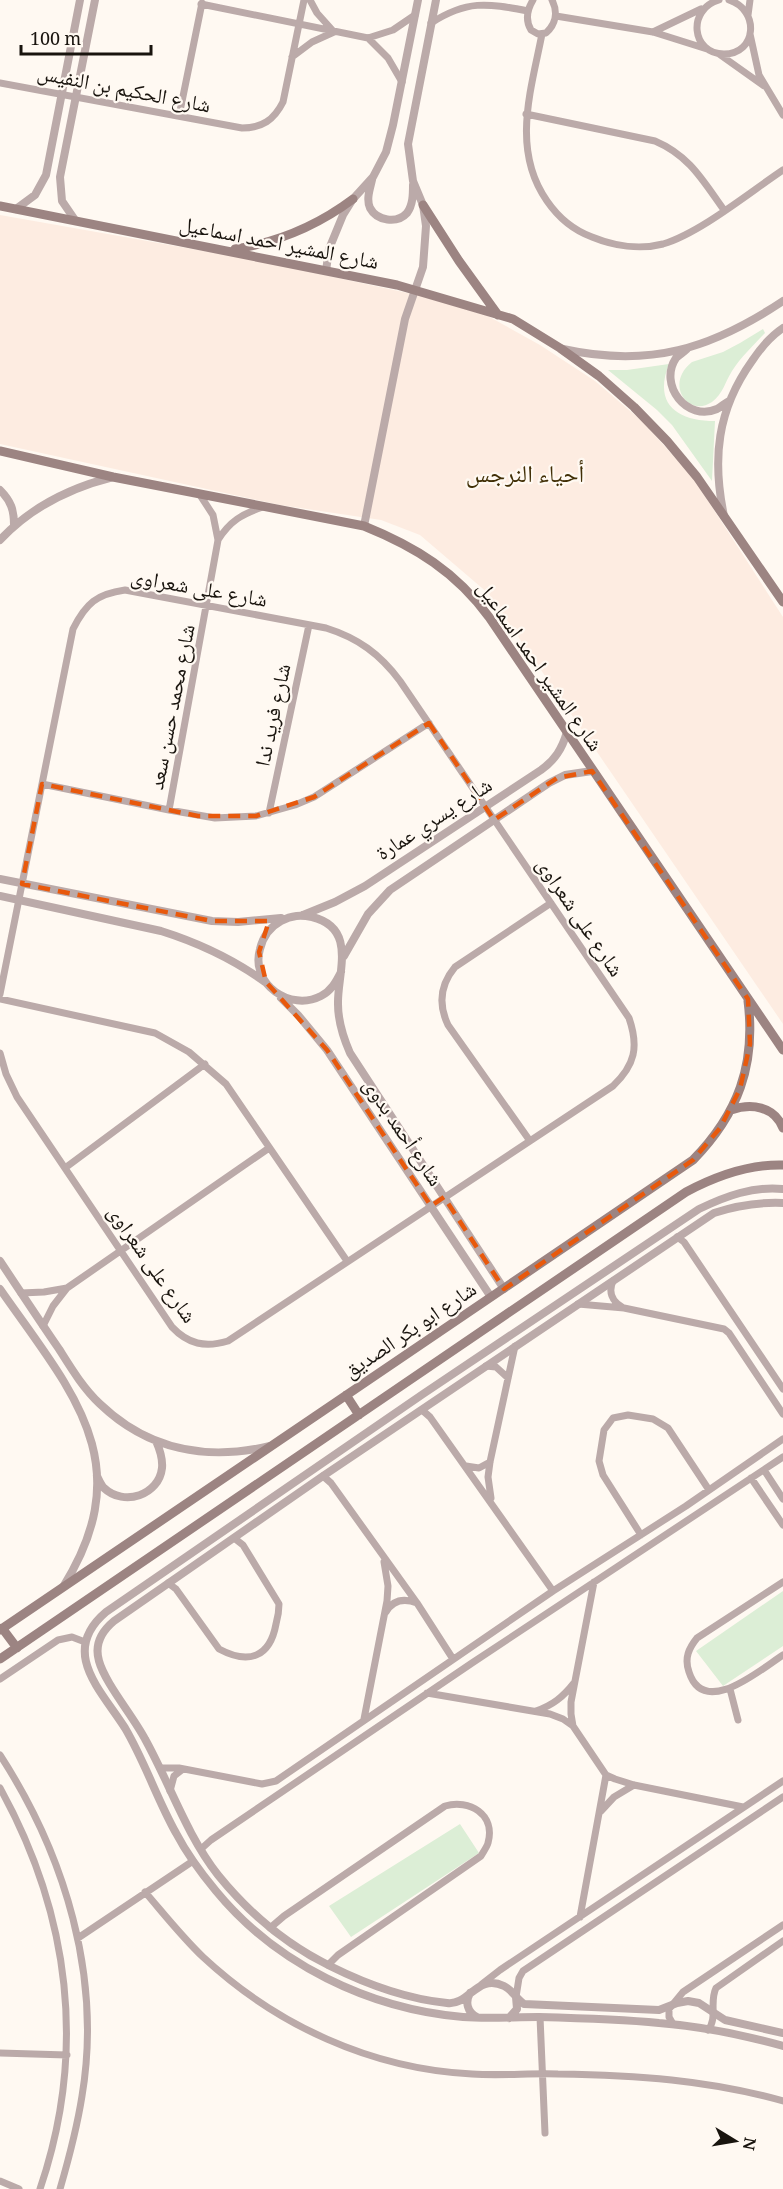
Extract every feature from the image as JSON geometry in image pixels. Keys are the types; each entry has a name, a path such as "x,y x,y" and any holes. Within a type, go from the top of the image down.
{"main road":[{"path":"228,250 290,236 319,222 353,199"},
{"path":"423,205 459,261 498,315"},
{"name":"شارع المشير احمد اسماعيل","path":"0,206 228,250 416,290 513,319 599,376 667,441 697,477 783,603"},
{"name":"شارع المشير احمد اسماعيل","path":"0,451 200,495 364,526 414,549 439,566 473,595 783,1050"},
{"name":"شارع ابو بكر الصديق","path":"1,1629 676,1173 707,1144 731,1110 744,1078 750,1044 748,999"},
{"path":"731,1110 745,1106 759,1107 772,1113 783,1128"},
{"name":"شارع ابو بكر الصديق","path":"0,1659 686,1192 708,1180 731,1172 782,1163"},
{"path":"346,1395 359,1415"},
{"path":"1,1629 17,1648"}],"street":[{"path":"16,209 26,203 42,186 81,0"},
{"path":"75,220 67,211 59,189 60,177 95,0"},
{"path":"292,57 304,0"},
{"path":"310,0 317,13 334,32"},
{"path":"413,181 412,201 408,212 398,219 387,220 377,216 369,207 368,196 373,177 386,152 418,0"},
{"path":"364,526 405,319 423,267 426,247 423,205 413,181 409,163 409,135 436,0"},
{"path":"431,23 452,8 477,0 528,11"},
{"path":"533,0 527,20 534,33 542,34"},
{"path":"552,0 556,16 552,26 542,34 526,114 527,155 537,187 555,213 580,232 609,244 640,247 663,244 693,231 783,170"},
{"path":"729,0 737,2 748,15"},
{"path":"713,2 700,12 697,29 699,37 713,52 733,52 746,42 750,34 748,15 750,0"},
{"path":"179,116 202,2 368,38 393,30 415,15"},
{"path":"653,32 713,2"},
{"path":"556,16 653,32 713,52 734,63 765,87"},
{"path":"292,57 312,42 334,32"},
{"path":"750,34 755,61 765,87 783,115"},
{"path":"368,38 388,58 402,82"},
{"name":"شارع الحكيم بن النفيس","path":"0,83 242,128 262,126 279,112 292,57"},
{"path":"526,114 655,141 669,147 693,166 724,210"},
{"path":"326,271 329,249 335,232 353,199 373,177"},
{"path":"560,348 602,356 624,357 666,353 687,348 740,328 783,301"},
{"path":"724,516 718,488 717,458 721,429 729,401 742,375 759,351 783,328"},
{"path":"687,348 676,358 671,372 671,386 677,399 689,408 703,412 717,409 729,401"},
{"path":"0,540 14,525 39,506 66,492 113,477"},
{"path":"0,490 8,498 14,511 14,525"},
{"name":"شارع محمد حسن سعد","path":"169,810 218,540 213,515 200,495"},
{"path":"218,540 227,526 236,519 265,507"},
{"name":"شارع على شعراوى","path":"0,994 73,629 81,613 93,601 108,592 125,590 342,633 371,650 391,668 628,1018 634,1033 635,1048 624,1076 613,1086 228,1341 203,1346 181,1336 172,1327 17,1097 6,1074 0,1053"},
{"name":"شارع فريد ندا","path":"269,813 309,625"},
{"path":"42,784 215,818 235,818 269,813 295,805 332,787 429,723"},
{"name":"شارع يسري عمارة","path":"303,915 365,886 549,765 560,750 567,732"},
{"name":"شارع يسري عمارة","path":"344,957 368,914 390,890 557,778 574,772 592,771"},
{"path":"0,879 213,921 255,922 288,917 303,915 318,919 332,928 340,941 344,957 342,972 334,986 321,996 306,1001 291,1000 276,994 266,982 259,968 259,952 264,937 274,925 288,917"},
{"path":"0,896 161,931 215,952 266,982"},
{"path":"530,1141 448,1025 441,1005 441,995 448,975 455,967 551,903"},
{"name":"شارع أحمد بدوى","path":"342,972 338,1005 344,1038 350,1053 504,1289"},
{"name":"شارع أحمد بدوى","path":"276,994 298,1015 327,1050 491,1297"},
{"path":"0,999 155,1033 173,1041 205,1064 226,1084 347,1261"},
{"path":"64,1168 205,1064"},
{"path":"43,1326 53,1306 67,1288 270,1148"},
{"path":"783,1189 759,1189 721,1198 699,1209 423,1394 106,1612 96,1620 85,1642 85,1662 89,1672 126,1731 176,1833 193,1862 216,1892 249,1925 298,1963 363,1995 396,2005 448,2015 673,2024 783,2046"},
{"path":"783,1203 760,1202 737,1205 714,1213 677,1237 323,1476 107,1627 102,1634 97,1652 103,1670 145,1738 170,1792 201,1849 234,1893 270,1928 328,1965 357,1979 388,1989 449,2004 457,2002 500,1970 783,1780"},
{"path":"677,1237 684,1242 783,1389"},
{"path":"0,1261 3,1272 21,1293 83,1386 116,1418 156,1441 189,1450 224,1453 270,1446"},
{"path":"608,1271 614,1279"},
{"path":"614,1279 611,1286 611,1297 616,1304 624,1308"},
{"path":"21,1293 67,1288"},
{"path":"0,1289 71,1392 93,1446 97,1476 96,1505 89,1535 78,1563 62,1588"},
{"path":"578,1304 624,1308 724,1329 783,1413"},
{"path":"494,1506 489,1491 488,1477 515,1346"},
{"path":"480,1356 486,1367"},
{"path":"486,1367 496,1366 508,1378"},
{"path":"423,1394 430,1404"},
{"path":"422,1410 430,1417 466,1466 553,1591"},
{"path":"641,1535 599,1466 604,1430 613,1418 628,1415 652,1419 668,1428 709,1490"},
{"path":"159,1768 183,1768 269,1784 553,1591 783,1439"},
{"path":"97,1476 104,1488 117,1496 131,1498 146,1493 156,1483 162,1470 162,1455 156,1441"},
{"path":"201,1849 446,1680 783,1457"},
{"path":"466,1466 479,1468 490,1462"},
{"path":"764,1470 783,1499"},
{"path":"323,1476 417,1603 453,1659"},
{"path":"751,1478 783,1525"},
{"path":"168,1584 176,1589 224,1653 249,1657 261,1653 273,1639 279,1604 243,1545 234,1538"},
{"path":"364,1719 384,1616 387,1586 382,1557"},
{"path":"573,1726 571,1708 594,1582"},
{"path":"783,1582 698,1638 691,1645 687,1655 687,1665 692,1680 706,1690 715,1692 730,1689 783,1655"},
{"path":"384,1616 387,1608 393,1603 409,1600 417,1603"},
{"path":"0,1679 58,1640 72,1637 85,1642"},
{"path":"464,1651 472,1663"},
{"path":"438,1669 446,1680"},
{"path":"534,1712 550,1706 564,1695 575,1681"},
{"path":"730,1689 738,1720"},
{"path":"427,1693 563,1719 573,1726 606,1775 634,1785 743,1808"},
{"path":"0,1755 33,1810 52,1851 67,1893 78,1938 85,1990 87,2042 83,2094 73,2146 60,2189"},
{"path":"170,1792 174,1776 183,1768"},
{"path":"580,1917 606,1775"},
{"path":"599,1815 614,1797 634,1785"},
{"path":"0,1788 34,1857 55,1924 65,1981 67,2055 63,2094 56,2134 40,2189"},
{"path":"159,1796 170,1792"},
{"path":"509,2018 516,2009 519,1978 523,1971 783,1797"},
{"path":"270,1928 284,1916 445,1806 455,1803 476,1808 488,1827 488,1842 480,1856 338,1955 328,1965"},
{"path":"78,1938 193,1862"},
{"path":"662,1862 669,1874"},
{"path":"146,1892 201,1955 233,1983 268,2008 305,2030 386,2061 429,2070 472,2074 655,2077 708,2084 783,2102"},
{"path":"673,2024 668,2013 671,2005 683,1992 783,1925"},
{"path":"708,2030 713,2021 713,1994 720,1983 783,1941"},
{"path":"482,1985 501,1984 510,1989 524,2004 659,2010 688,2001 699,2003 725,2020 783,2033"},
{"path":"470,1992 467,1998 469,2010 478,2018"},
{"path":"540,2018 545,2133"},
{"path":"0,2053 67,2055"},
{"path":"0,2181 20,2189"}],"highlighted area":[{"path":"429,723 494,820 557,778 592,771 748,999 750,1044 740,1089 720,1128 693,1160 504,1289 444,1197 431,1206 327,1050 266,982 259,952 269,921 212,921 22,884 42,784 198,816 256,816 314,797"}],"shaded area":[{"path":"0,215 255,260 417,295 486,315 540,345 595,381 643,422 694,479 783,617 783,1024 489,594 420,535 381,520 280,505 0,444"}],"green space":[{"path":"763,329 765,333 743,356 716,399 703,406 695,406 688,402 680,389 680,380 692,362 723,352"},
{"path":"669,364 664,390 672,408 690,418 715,421 712,481 672,425 608,370 627,370"},
{"path":"783,1591 783,1646 723,1686 696,1651"},
{"path":"460,1824 479,1853 351,1937 329,1906"}],"district":[{"name":"أحياء النرجس","path":"525,474"}]}
